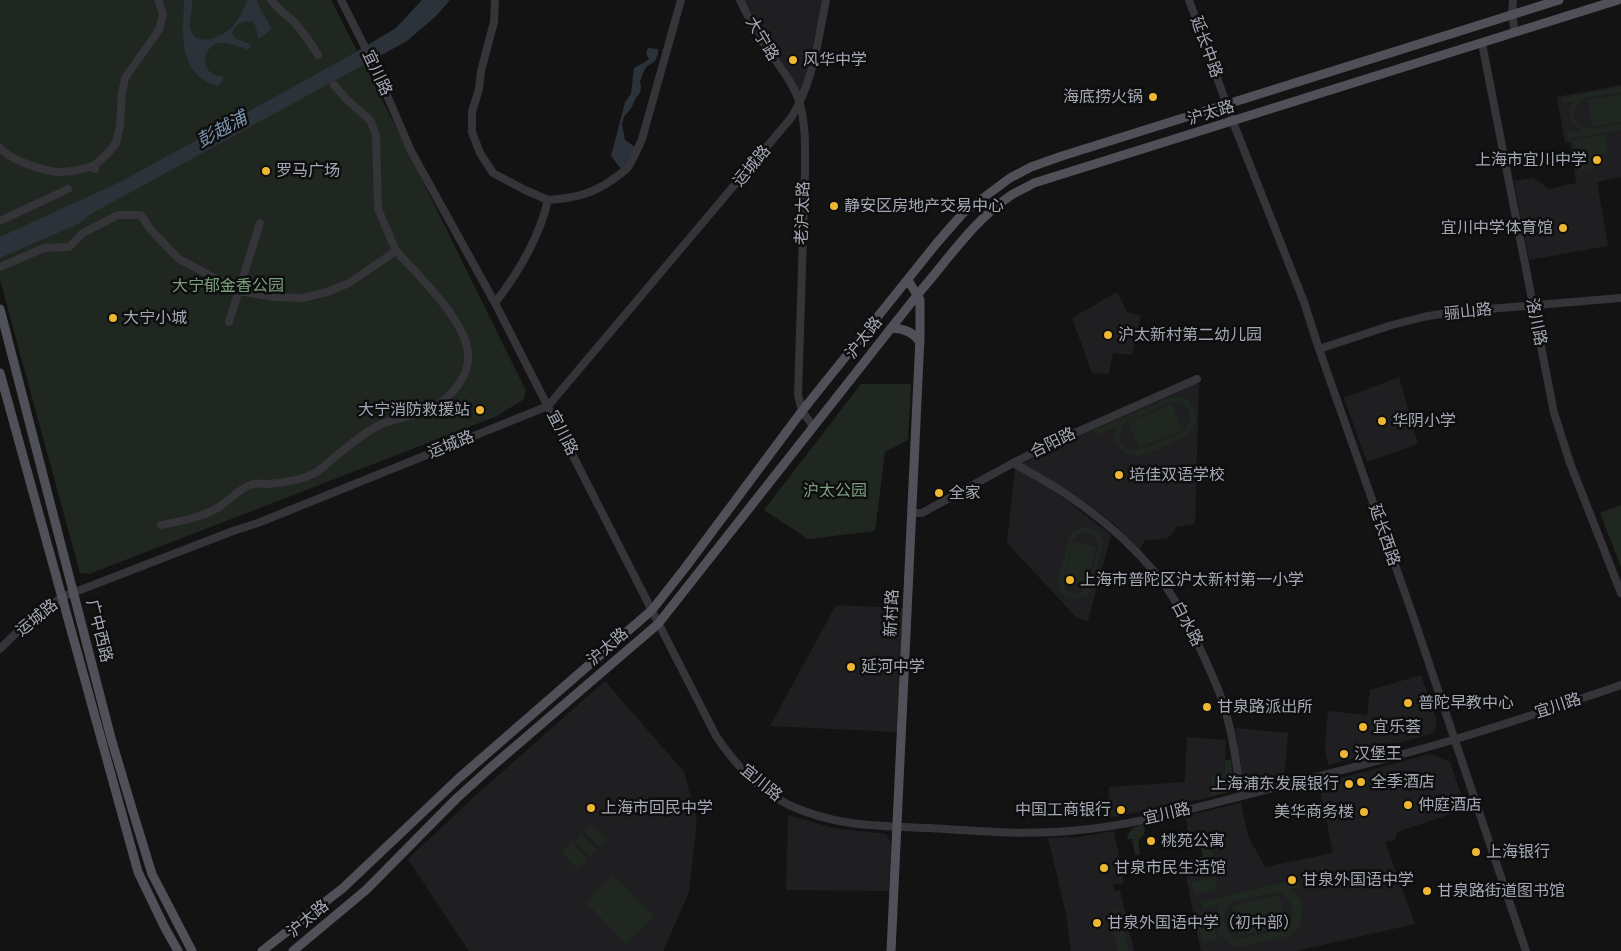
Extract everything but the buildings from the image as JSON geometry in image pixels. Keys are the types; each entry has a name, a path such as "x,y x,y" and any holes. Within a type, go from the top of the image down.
{"main road":[{"name":"沪太路","path":"262,951 343,888 459,778 652,610 686,568 802,411 963,213 1010,178 1030,167 1062,156 1559,0"},
{"name":"沪太路","path":"293,951 366,890 456,799 489,769 658,624 918,294 962,241 1010,196 1034,183 1618,0"},
{"name":"新村路","path":"891,951 906,622 913,514 921,306 918,294 908,280"},
{"name":"广中西路","path":"0,309 111,738 152,874 192,951"},
{"path":"891,328 903,329 914,334 920,342"},
{"name":"广中西路","path":"0,372 138,872 178,951"},
{"path":"10,407 25,404"}],"street":[{"path":"0,148 20,161 59,172 95,167 116,143 120,126 125,78 159,30 164,14 158,0"},
{"path":"271,0 308,36 318,55"},
{"name":"宜川路","path":"341,0 374,65 411,151 495,303 716,736 732,758 758,784 786,804 820,818 842,823 897,827 1022,833 1068,831 1119,824 1345,770 1454,739 1621,686"},
{"path":"495,0 494,22 481,71 480,89 472,112 472,132 480,153 493,173 548,200 590,193 608,183 628,167 642,139 681,0"},
{"name":"大宁路","path":"740,0 761,39 795,92 800,104"},
{"name":"老沪太路","path":"813,426 802,411 798,396 805,145 800,104 808,84 826,0"},
{"name":"延长中路","path":"1189,0 1233,122"},
{"path":"1513,0 1512,15 1515,32"},
{"name":"洛川路","path":"1482,43 1554,413 1570,463 1621,593"},
{"path":"161,525 204,515 220,507 235,493 252,484 287,482 305,478 316,473 362,436 380,425 432,408 443,401 465,374 469,358 460,327 427,285 396,251 378,209 376,136 370,120 347,100 334,85"},
{"name":"运城路","path":"0,649 18,632 62,598 258,523 548,406 786,126 800,104"},
{"name":"延长西路","path":"1233,122 1304,302 1412,613 1526,951"},
{"path":"0,221 68,189"},
{"path":"495,303 514,278 525,259 545,212 548,200"},
{"path":"0,267 44,248 69,247 83,233 118,215 141,215 150,229 179,259 239,291 274,297 303,298 327,292 350,283 396,251"},
{"path":"229,322 260,223"},
{"name":"骊山路","path":"1319,349 1392,325 1452,312 1621,298"},
{"name":"合阳路","path":"913,514 922,514 1012,463 1197,379"},
{"name":"白水路","path":"1012,463 1060,490 1108,525 1139,555 1168,590 1196,640 1222,700 1232,734 1241,796"}],"shaded area":[{"name":"风华中学","path":"744,0 822,0 805,82 800,96 762,37"},
{"name":"上海市宜川中学","path":"1621,85 1621,177 1597,182 1608,246 1529,260 1514,181 1533,178 1549,189 1576,183 1570,142 1565,143 1557,97"},
{"name":"沪太新村第二幼儿园","path":"1117,292 1127,312 1141,316 1132,355 1113,353 1109,374 1092,373 1072,318"},
{"name":"华阴小学","path":"1399,377 1418,444 1367,462 1344,398"},
{"name":"培佳双语学校","path":"1199,383 1195,524 1176,527 1166,539 1145,540 1140,549 1113,523 1087,503 1021,464 1063,443"},
{"name":"上海市普陀区沪太新村第一小学","path":"1015,468 1041,482 1111,535 1088,621 1077,618 1007,543"},
{"name":"延河中学","path":"836,605 903,608 897,732 770,726"},
{"path":"1421,675 1436,719 1436,728 1431,734 1398,743 1399,746 1328,765 1325,749 1328,711 1367,715 1370,690"},
{"name":"上海市回民中学","path":"605,681 684,772 697,821 689,892 663,951 469,951 408,859 476,795"},
{"path":"1235,728 1288,733 1284,776 1244,784"},
{"path":"1187,737 1226,740 1224,775 1211,775 1210,797 1108,818 1109,787 1185,782"},
{"name":"甘泉外国语中学","path":"1430,754 1450,762 1466,809 1397,832 1395,840 1385,842 1415,924 1296,951 1201,951 1183,862 1203,857 1200,843 1191,845 1185,816 1241,803 1248,836 1265,867 1333,853 1319,784"},
{"path":"788,815 833,828 886,834 891,843 889,891 786,890"},
{"path":"1114,831 1124,884 1113,885 1114,891 1120,890 1134,951 1071,951 1066,914 1048,838 1079,837"}],"green space":[{"name":"大宁郁金香公园","path":"0,0 331,0 526,391 523,400 495,417 89,574 80,573 0,280"},
{"path":"1621,87 1621,93 1595,96 1582,100 1576,105 1574,113 1575,120 1585,128 1600,128 1621,124 1621,130 1568,139 1568,133 1581,130 1574,125 1571,118 1570,110 1573,101 1563,103 1562,98"},
{"path":"1621,94 1621,122 1592,127 1588,100"},
{"path":"1605,134 1608,153 1593,156 1594,168 1578,171 1573,140"},
{"name":"沪太公园","path":"861,384 911,384 908,440 885,452 875,531 808,539 764,510"},
{"path":"1174,396 1187,400 1193,407 1196,417 1194,425 1180,439 1141,456 1129,454 1120,448 1115,439 1116,427 1096,435 1093,430","holes":["1171,402 1180,402 1189,410 1190,422 1181,432 1135,450 1124,447 1119,434 1124,423"]},
{"path":"1172,404 1183,430 1139,448 1128,422"},
{"path":"1621,505 1621,567 1600,513"},
{"path":"1083,527 1095,530 1100,535 1102,546 1091,591 1077,599 1071,599 1061,592 1057,582 1069,537 1074,531","holes":["1087,532 1093,534 1096,538 1098,547 1090,580 1081,592 1074,593 1066,590 1063,580 1073,541 1078,534"]},
{"path":"1074,541 1096,547 1086,585 1064,579"},
{"path":"1225,760 1231,760 1234,785 1232,791 1210,797 1211,775 1224,775"},
{"path":"591,824 607,840 600,847 584,831"},
{"path":"1144,824 1145,832 1139,843 1140,854 1135,855 1132,839 1127,839 1133,828"},
{"path":"1191,827 1193,839 1209,835 1216,867 1185,873 1183,862 1203,857 1200,843 1191,845 1187,828"},
{"path":"581,834 597,850 590,857 575,841"},
{"path":"572,842 588,860 578,870 561,852"},
{"path":"613,875 654,917 626,944 586,902"},
{"path":"1215,877 1217,890 1194,895 1191,882"},
{"path":"1298,879 1300,887 1292,889 1301,900 1303,908 1300,925 1290,936 1239,947 1226,941 1218,932 1216,919 1219,905 1203,909 1201,902","holes":["1276,892 1282,894 1290,902 1293,914 1288,925 1283,929 1240,939 1234,937 1226,929 1224,918 1232,902"]},
{"path":"1279,895 1286,926 1239,936 1232,906"},
{"path":"1119,910 1129,951 1118,951 1108,912"},
{"path":"1212,912 1217,940 1202,943 1196,915"}],"water":[{"path":"184,0 192,0 190,27 195,36 200,39 205,40 217,37 232,27 248,0 257,0 270,25 271,29 264,36 258,38 253,22 243,22 236,27 232,33 235,38 251,45 248,50 220,43 215,44 208,50 205,58 206,67 212,73 224,77 217,86 204,80 195,72 189,62 183,39"},
{"name":"彭越浦","path":"422,0 450,0 436,16 407,41 91,214 78,224 0,258 0,237 122,181 351,55 396,28"},
{"path":"648,48 658,49 658,54 655,61 646,67 640,81 640,93 624,117 622,124 625,140 635,147 630,158 621,169 611,156 625,102 631,94 634,68 649,59 646,53"}],"place":[{"name":"风华中学","path":"793,60"},
{"name":"海底捞火锅","path":"1153,97"},
{"name":"上海市宜川中学","path":"1597,160"},
{"name":"罗马广场","path":"266,171"},
{"name":"静安区房地产交易中心","path":"834,206"},
{"name":"宜川中学体育馆","path":"1563,228"},
{"name":"大宁小城","path":"113,318"},
{"name":"沪太新村第二幼儿园","path":"1108,335"},
{"name":"大宁消防救援站","path":"480,410"},
{"name":"华阴小学","path":"1382,421"},
{"name":"培佳双语学校","path":"1119,475"},
{"name":"全家","path":"939,493"},
{"name":"上海市普陀区沪太新村第一小学","path":"1070,580"},
{"name":"延河中学","path":"851,667"},
{"name":"普陀早教中心","path":"1408,703"},
{"name":"甘泉路派出所","path":"1207,707"},
{"name":"宜乐荟","path":"1363,727"},
{"name":"汉堡王","path":"1344,754"},
{"name":"全季酒店","path":"1361,782"},
{"name":"上海浦东发展银行","path":"1349,784"},
{"name":"仲庭酒店","path":"1408,805"},
{"name":"上海市回民中学","path":"591,808"},
{"name":"中国工商银行","path":"1121,810"},
{"name":"美华商务楼","path":"1364,812"},
{"name":"桃苑公寓","path":"1151,841"},
{"name":"上海银行","path":"1476,852"},
{"name":"甘泉市民生活馆","path":"1104,868"},
{"name":"甘泉外国语中学","path":"1292,880"},
{"name":"甘泉路街道图书馆","path":"1427,891"},
{"name":"甘泉外国语中学（初中部）","path":"1097,923"}]}
